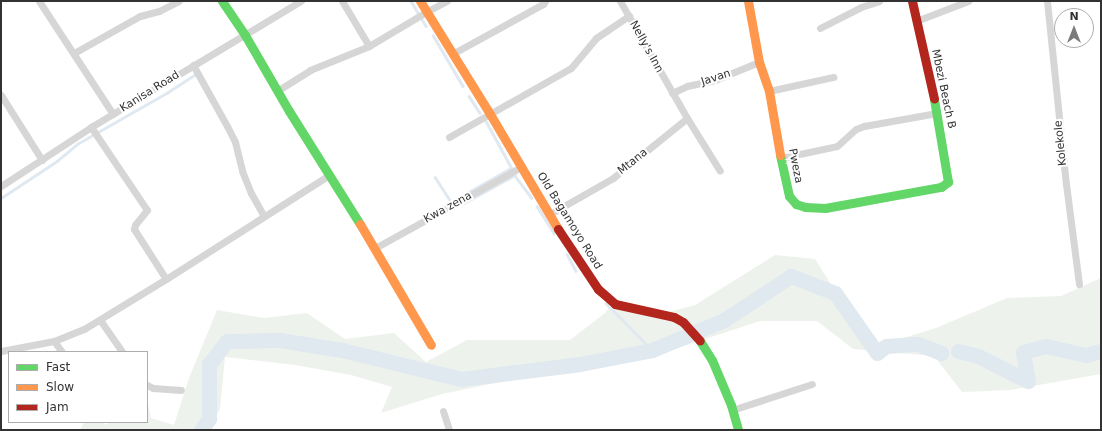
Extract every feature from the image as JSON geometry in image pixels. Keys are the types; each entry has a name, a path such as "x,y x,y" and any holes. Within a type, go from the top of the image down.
{"street":[{"path":"39,1 113,114"},
{"path":"74,53 133,19 159,11 180,1"},
{"path":"222,1 375,248 431,345"},
{"name":"Kanisa Road","path":"1,186 91,127 301,1"},
{"path":"342,1 369,46"},
{"name":"Old Bagamoyo Road","path":"420,1 490,114 566,243 598,289 616,304 627,308 674,317 683,322 701,342 712,360 732,410 738,430"},
{"path":"277,90 310,70 369,46 426,12 448,1"},
{"path":"452,54 543,4 545,1"},
{"name":"Nelly's Inn","path":"620,1 672,93"},
{"name":"Pweza","path":"748,1 759,62 769,90 789,196 796,204 805,207 825,208 942,187 948,182"},
{"path":"820,28 861,7 879,1"},
{"name":"Mbezi Beach B","path":"912,1 937,113 948,182"},
{"path":"916,20 968,1"},
{"name":"Kolekole","path":"1047,1 1066,184 1079,284"},
{"path":"448,138 572,68 596,38 629,16"},
{"name":"Javan","path":"672,93 687,86 715,80 759,62"},
{"path":"193,65 228,126 235,142 242,171 251,193 264,216"},
{"path":"769,90 834,77"},
{"path":"672,93 720,171"},
{"path":"1,95 42,160"},
{"path":"781,158 838,146 856,130 864,126 937,113"},
{"name":"Mtana","path":"550,214 613,178 687,118"},
{"path":"91,127 146,206 147,210 135,225 136,233 166,279"},
{"name":"Kwa zena","path":"375,248 521,167"},
{"path":"1,351 54,341 100,320 119,306 166,279 329,174"},
{"path":"100,320 121,351"},
{"path":"54,341 61,351"},
{"path":"732,410 812,384"},
{"path":"148,386 153,388 181,390"},
{"path":"443,411 449,430"}],"shaded area":[{"path":"775,255 815,259 870,346 879,350 897,340 936,328 1007,298 1061,296 1101,278 1101,374 1011,390 962,392 934,356 853,349 817,321 760,321 678,348 597,365 573,373 525,377 442,394 381,413 392,387 351,375 295,365 225,357 220,409 208,430 80,430 84,423 104,423 106,425 109,423 148,423 148,404 151,418 174,425 189,378 217,310 264,318 307,313 345,339 394,333 426,362 467,340 570,340 605,313 613,302 661,314 695,305"}],"waterway":[{"path":"411,1 426,26"},
{"path":"433,35 463,86"},
{"path":"1,198 57,161 77,144 168,92 196,74"},
{"path":"469,96 480,113"},
{"path":"435,177 451,202 511,168 486,122"},
{"path":"464,203 515,175"},
{"path":"516,177 532,198"},
{"path":"537,206 554,233"},
{"path":"567,254 576,271"},
{"path":"201,430 209,419 209,364 227,341 279,340 342,350 461,379 580,364 652,350 724,320 791,276 835,293 877,353 886,346 918,344 941,353"},
{"path":"606,303 652,350"},
{"path":"958,351 978,356 1028,381 1023,352 1045,346 1086,355 1101,351"}],"traffic: fast":[{"path":"222,1 245,35 289,111 360,224"},
{"path":"780,155 789,196 796,204 805,207 825,208 941,187 948,182 934,99"},
{"path":"700,341 712,360 731,405 738,430"}],"traffic: slow":[{"path":"420,1 490,114 558,229"},
{"path":"748,1 759,62 769,91 780,155"},
{"path":"360,224 431,345"}],"traffic: jam":[{"path":"912,1 934,99"},
{"path":"558,229 598,289 615,304 674,317 683,322 700,341"}]}
